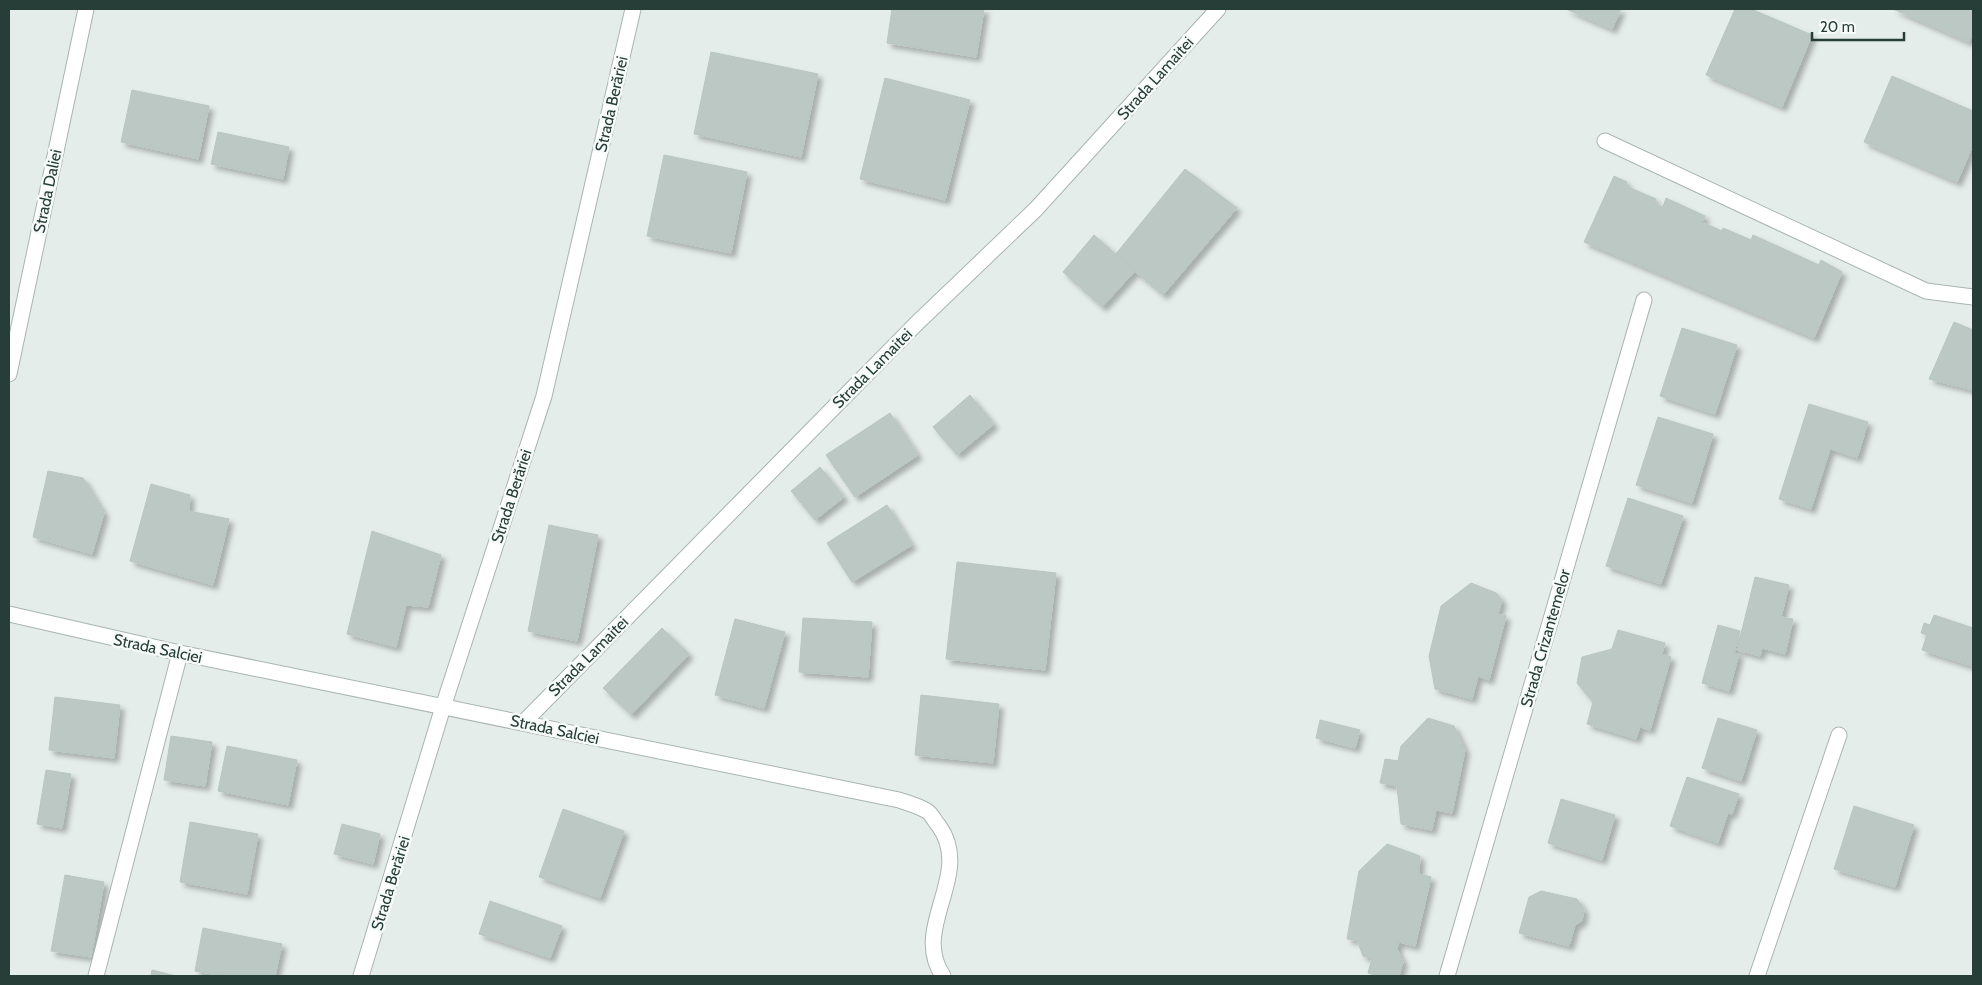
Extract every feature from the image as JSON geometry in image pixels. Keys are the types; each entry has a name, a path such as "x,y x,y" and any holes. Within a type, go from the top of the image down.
{"street":[{"name":"Strada Daliei","path":"9,374 86,9"},
{"name":"Strada Berăriei","path":"361,976 443,707 544,396 633,9"},
{"name":"Strada Lamaitei","path":"523,723 916,324 1036,209 1218,9"},
{"path":"1606,141 1926,291 1973,297"},
{"name":"Strada Crizantemelor","path":"1447,976 1644,300"},
{"name":"Strada Salciei","path":"9,614 180,653 899,800 928,812 947,839 950,864 933,938 934,955 943,976"},
{"path":"96,976 180,653"},
{"path":"1757,976 1839,735"}],"building":[{"path":"892,9 984,9 976,57 887,43"},
{"path":"1566,9 1621,9 1612,29"},
{"path":"1735,9 1751,9 1812,35 1782,107 1706,75"},
{"path":"1893,9 1973,9 1973,33 1969,42"},
{"path":"711,52 818,74 801,157 694,134"},
{"path":"1892,76 1973,111 1973,145 1957,182 1864,142"},
{"path":"885,78 970,100 945,200 860,179"},
{"path":"132,90 209,106 198,159 121,142"},
{"path":"218,132 289,147 283,179 211,164"},
{"path":"664,155 747,172 731,253 647,236"},
{"path":"1185,169 1237,208 1163,295 1115,255"},
{"path":"1614,176 1627,182 1626,186 1656,199 1654,203 1663,207 1666,198 1705,216 1702,222 1722,231 1723,228 1751,240 1753,235 1819,265 1821,260 1842,272 1814,338 1584,242"},
{"path":"1094,235 1135,271 1102,307 1063,272"},
{"path":"1954,322 1973,330 1973,390 1929,379"},
{"path":"1682,328 1737,345 1715,414 1660,396"},
{"path":"970,395 994,424 957,455 933,427"},
{"path":"1809,404 1868,422 1857,458 1830,449 1811,509 1779,499"},
{"path":"890,413 918,455 855,497 826,455"},
{"path":"1658,417 1713,434 1692,503 1636,485"},
{"path":"820,467 844,497 815,520 791,491"},
{"path":"48,471 83,478 104,513 92,554 33,537"},
{"path":"151,484 190,495 189,511 229,519 213,585 130,561"},
{"path":"1628,498 1683,516 1661,584 1606,566"},
{"path":"887,505 912,545 852,582 827,543"},
{"path":"549,525 598,535 577,641 528,631"},
{"path":"372,531 441,555 428,607 406,605 396,647 347,634"},
{"path":"957,562 1056,573 1045,670 946,659"},
{"path":"1755,577 1789,585 1781,617 1793,619 1785,654 1762,648 1760,656 1737,650"},
{"path":"1471,583 1496,593 1502,600 1498,614 1506,616 1489,680 1478,676 1472,699 1435,689 1429,656 1441,606"},
{"path":"1934,615 1973,628 1972,666 1922,650 1927,635 1921,633 1924,623 1930,625"},
{"path":"803,618 872,622 868,677 799,672"},
{"path":"735,619 785,632 764,708 715,695"},
{"path":"1718,625 1740,631 1734,653 1739,654 1729,691 1702,683"},
{"path":"662,628 689,654 631,715 603,688"},
{"path":"1618,630 1665,643 1662,654 1671,657 1650,730 1640,727 1636,739 1587,724 1593,702 1577,683 1582,657 1612,649"},
{"path":"921,695 999,704 993,763 915,755"},
{"path":"55,697 120,705 114,758 49,750"},
{"path":"1428,718 1454,726 1465,750 1452,813 1436,810 1432,830 1401,824 1397,786 1380,783 1385,759 1398,761 1401,746"},
{"path":"1718,718 1757,730 1741,781 1702,768"},
{"path":"1320,720 1360,730 1355,748 1316,738"},
{"path":"171,736 212,742 205,786 164,780"},
{"path":"227,746 297,760 288,805 218,791"},
{"path":"46,770 71,774 62,828 37,824"},
{"path":"1687,777 1739,794 1732,814 1728,813 1718,843 1670,826"},
{"path":"1561,799 1615,815 1602,860 1548,843"},
{"path":"1854,806 1914,825 1895,887 1834,869"},
{"path":"563,809 624,831 600,898 539,877"},
{"path":"190,822 258,834 247,894 180,882"},
{"path":"342,824 380,834 373,864 334,854"},
{"path":"1387,844 1420,856 1419,874 1431,877 1415,946 1399,942 1397,949 1403,962 1399,976 1378,976 1368,973 1372,958 1363,956 1357,940 1347,939 1359,871"},
{"path":"65,875 104,882 91,957 51,951"},
{"path":"1541,891 1577,899 1584,910 1582,921 1575,925 1569,946 1519,933 1529,897"},
{"path":"490,901 562,926 550,958 479,934"},
{"path":"203,928 282,944 275,976 224,976 195,971"},
{"path":"152,970 176,976 151,976"}]}
